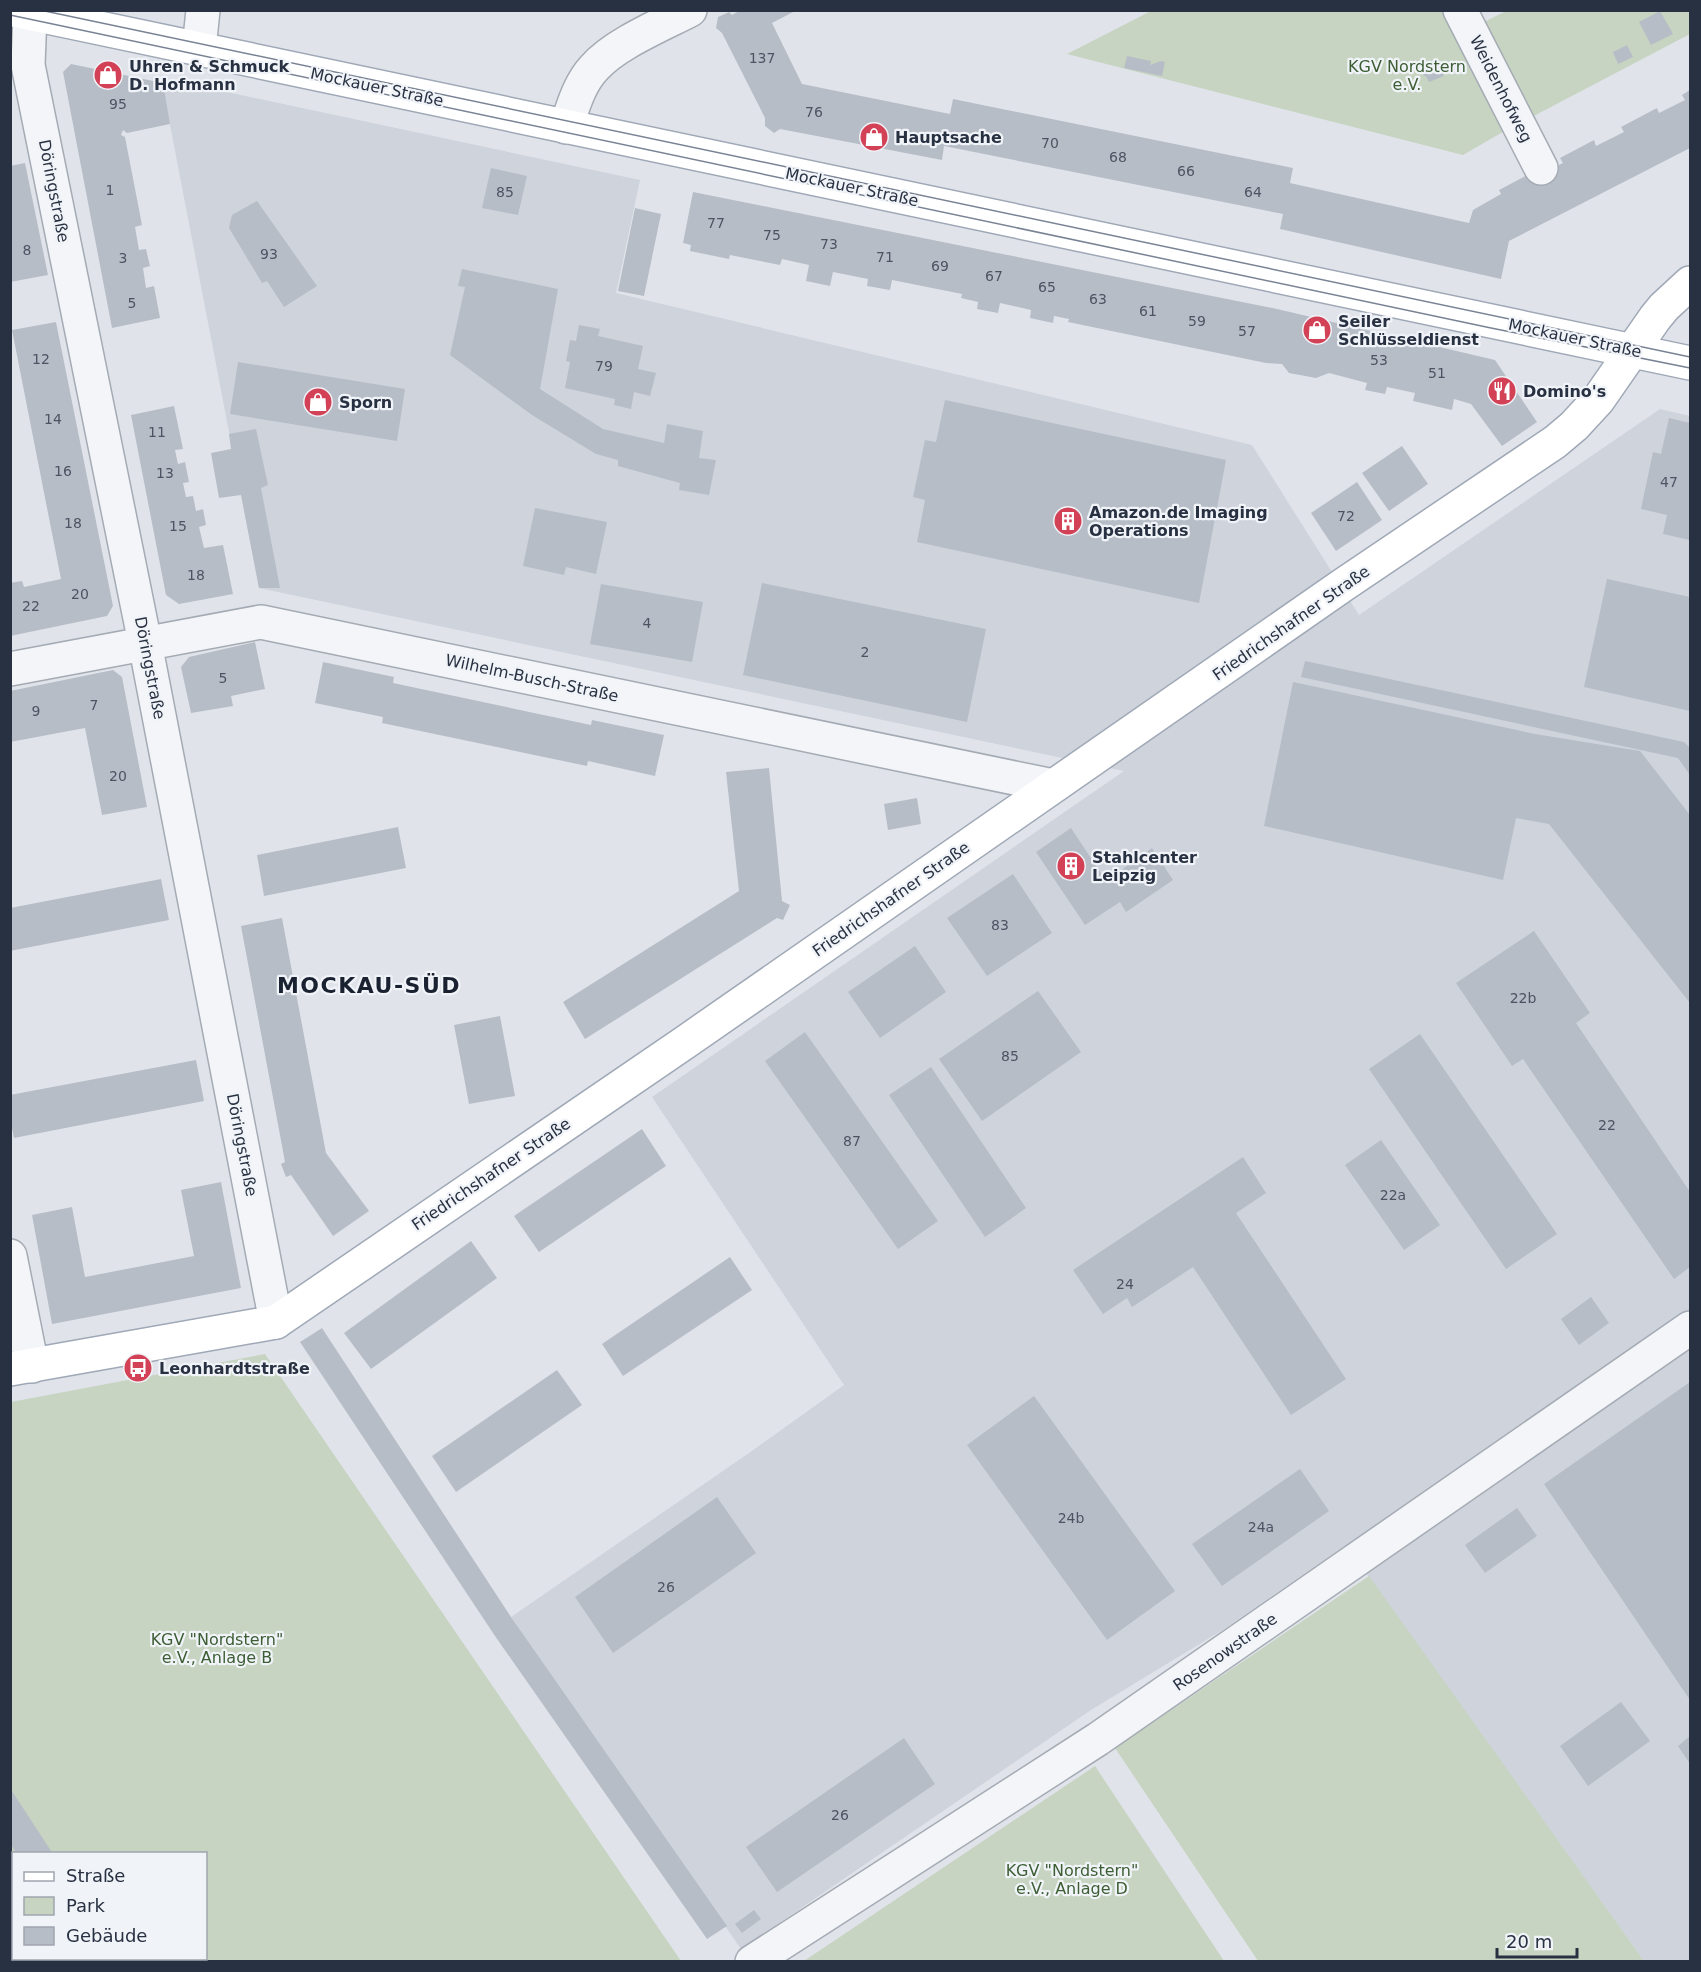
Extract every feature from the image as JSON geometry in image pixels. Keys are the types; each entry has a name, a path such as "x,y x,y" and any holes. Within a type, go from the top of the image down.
{"main road":[{"name":"Mockauer Straße","path":"22,12 1690,363"},
{"name":"Friedrichshafner Straße","path":"21,1368 276,1322 687,1041 1343,585 1555,442 1574,426 1598,400 1631,350 1664,307 1690,283"}],"street":[{"path":"199,49 202,10"},
{"path":"566,127 579,91 593,69 611,52 690,10"},
{"name":"Weidenhofweg","path":"1461,11 1541,168"},
{"name":"Döringstraße","path":"22,12 28,64 145,643 276,1322"},
{"name":"Wilhelm-Busch-Straße","path":"10,669 261,622 1053,786"},
{"path":"10,1256 21,1368"},
{"name":"Rosenowstraße","path":"752,1962 1098,1739 1690,1328"}],"shaded area":[{"path":"161,78 640,180 616,293 1252,445 1359,615 1660,409 1690,416 1690,1961 1644,1961 1346,1545 1221,1631 1091,1710 741,1949 511,1617 844,1385 652,1097 1124,771 259,588"}],"green space":[{"name":"KGV Nordstern e.V.","path":"1151,11 1446,11 1508,129 1463,155 1067,54"},
{"name":"KGV Nordstern e.V.","path":"1506,11 1690,11 1690,34 1528,119 1480,24"},
{"name":"KGV \"Nordstern\" e.V., Anlage B","path":"265,1354 681,1961 11,1962 11,1402"},
{"path":"1369,1576 1644,1961 1258,1961 1115,1748"},
{"name":"KGV \"Nordstern\" e.V., Anlage D","path":"1095,1766 1224,1961 804,1961"}],"building":[{"path":"741,10 797,10 772,23 802,84 950,114 953,99 1293,168 1290,183 1469,223 1473,210 1501,194 1499,190 1533,172 1536,177 1563,163 1560,158 1594,140 1596,146 1624,132 1621,127 1657,108 1659,113 1685,100 1682,95 1690,90 1690,148 1509,241 1501,279 1280,229 1283,214 944,146 942,160 780,129 774,133 765,126 765,118 759,106 722,33 716,28 718,17 729,12 732,15"},
{"path":"1660,11 1673,34 1651,45 1639,22"},
{"path":"1627,45 1633,57 1618,64 1613,52"},
{"path":"1127,56 1151,61 1150,65 1165,62 1162,76 1124,68"},
{"path":"71,64 163,83 170,124 127,133 123,130 121,135 125,137 142,225 135,227 139,250 146,249 150,266 143,268 146,288 154,286 160,318 112,328 63,72"},
{"path":"1439,64 1444,76 1429,82 1422,73"},
{"path":"25,163 48,275 10,282 10,166"},
{"path":"491,168 527,176 518,215 482,208"},
{"path":"693,192 1277,309 1495,360 1537,422 1502,446 1471,404 1454,399 1452,410 1413,401 1415,393 1387,387 1385,394 1365,390 1367,383 1329,373 1316,378 1289,373 1282,364 1266,363 1068,322 1069,319 1054,316 1053,323 1030,318 1031,310 1000,303 998,313 977,309 978,302 961,298 962,294 892,280 890,290 867,286 868,279 833,272 830,286 806,281 809,265 782,259 780,265 730,255 729,259 690,251 691,245 683,243"},
{"path":"257,201 317,286 284,307 267,281 262,283 229,228 232,215"},
{"path":"635,208 661,214 644,296 618,291"},
{"path":"462,269 558,289 540,389 603,429 664,443 667,424 703,431 699,458 716,460 709,495 679,490 680,483 618,466 618,460 596,454 532,415 450,355 465,287 458,286"},
{"path":"56,322 113,606 107,616 10,636 10,583 22,581 24,587 61,579 12,330"},
{"path":"579,325 600,329 598,336 643,346 638,369 656,373 650,396 634,392 631,409 614,405 615,399 565,388 570,362 566,361 570,340 576,341"},
{"name":"Sporn","path":"238,362 405,389 397,441 230,414"},
{"name":"Amazon.de Imaging Operations","path":"945,400 1226,460 1199,603 917,542 925,500 913,497 925,440 936,442"},
{"path":"174,406 183,449 175,450 178,464 185,462 189,482 183,483 186,497 193,496 196,511 203,509 206,525 199,527 204,548 223,545 233,594 179,604 166,595 131,415"},
{"path":"1669,418 1690,423 1690,540 1663,534 1667,515 1641,509 1653,452 1661,454"},
{"path":"256,429 268,485 261,488 280,588 259,588 241,495 219,498 211,453 231,449 229,434"},
{"path":"1402,446 1428,484 1389,511 1362,473"},
{"path":"1357,482 1382,520 1336,551 1311,513"},
{"path":"535,508 607,522 596,574 566,567 564,575 523,566"},
{"path":"1607,579 1690,597 1690,711 1584,687"},
{"path":"762,583 986,629 967,722 743,675"},
{"path":"601,584 703,602 692,662 590,644"},
{"path":"255,642 265,689 231,696 233,706 191,713 181,667 189,657"},
{"path":"1305,661 1684,742 1690,748 1690,775 1678,758 1301,677"},
{"path":"323,662 394,677 393,683 591,725 592,720 664,735 655,776 588,761 587,766 382,723 383,717 315,703"},
{"path":"113,670 122,677 147,807 102,815 85,728 10,742 10,691"},
{"path":"1293,682 1535,734 1640,751 1690,815 1690,1003 1549,824 1516,818 1503,880 1264,826"},
{"path":"769,768 782,901 790,905 783,920 777,918 585,1039 563,1002 739,891 726,772"},
{"path":"917,798 921,824 888,830 884,804"},
{"path":"398,827 406,868 264,896 257,855"},
{"name":"Stahlcenter Leipzig","path":"1071,828 1106,881 1152,848 1173,880 1126,912 1120,902 1085,925 1036,852"},
{"path":"1013,874 1052,933 987,976 947,918"},
{"path":"161,879 169,920 10,951 10,908"},
{"path":"282,918 326,1153 369,1211 333,1236 291,1175 286,1177 281,1164 285,1162 241,926"},
{"path":"1534,931 1590,1013 1576,1023 1690,1192 1690,1267 1674,1279 1523,1059 1512,1066 1456,983"},
{"path":"915,946 946,992 880,1038 848,992"},
{"path":"1038,991 1081,1052 982,1121 939,1059"},
{"path":"500,1016 515,1096 469,1104 454,1025"},
{"path":"805,1032 938,1221 898,1249 765,1061"},
{"path":"1420,1034 1557,1234 1506,1269 1369,1069"},
{"path":"196,1060 204,1101 14,1138 10,1118 10,1095"},
{"path":"931,1067 1026,1208 985,1237 889,1095"},
{"path":"642,1129 666,1166 539,1252 514,1216"},
{"path":"1381,1140 1440,1225 1404,1250 1345,1165"},
{"path":"1243,1157 1266,1193 1236,1213 1346,1379 1291,1415 1193,1267 1132,1307 1127,1298 1103,1314 1073,1270"},
{"path":"221,1182 241,1288 52,1324 32,1215 72,1207 85,1277 194,1256 181,1190"},
{"path":"471,1241 497,1278 371,1369 344,1333"},
{"path":"730,1257 752,1290 623,1376 602,1344"},
{"path":"1591,1297 1609,1323 1579,1345 1561,1319"},
{"path":"322,1328 511,1617 727,1926 707,1939 495,1636 300,1342"},
{"path":"557,1370 582,1405 456,1492 432,1456"},
{"path":"1690,1382 1690,1700 1544,1484"},
{"path":"1034,1396 1175,1591 1107,1640 967,1445"},
{"path":"1300,1469 1329,1511 1222,1586 1192,1544"},
{"path":"717,1497 756,1553 613,1653 575,1597"},
{"path":"1517,1508 1537,1536 1485,1573 1465,1545"},
{"path":"1621,1702 1650,1741 1588,1786 1560,1746"},
{"path":"1690,1736 1690,1764 1678,1746"},
{"path":"904,1738 935,1784 777,1892 746,1847"},
{"path":"10,1788 52,1852 16,1852 10,1843"},
{"path":"754,1910 761,1919 742,1933 735,1924"}],"tram line":[{"path":"40,10 1690,357"},
{"path":"10,15 1690,368"}],"place":[{"name":"Uhren & Schmuck D. Hofmann","path":"108,75"},
{"name":"Hauptsache","path":"874,137"},
{"name":"Seiler Schlüsseldienst","path":"1317,330"},
{"name":"Domino's","path":"1502,391"},
{"name":"Sporn","path":"318,402"},
{"name":"Amazon.de Imaging Operations","path":"1068,521"},
{"name":"Stahlcenter Leipzig","path":"1071,866"},
{"name":"Leonhardtstraße","path":"138,1368"}],"district":[{"name":"MOCKAU-SÜD","path":"369,985"}]}
